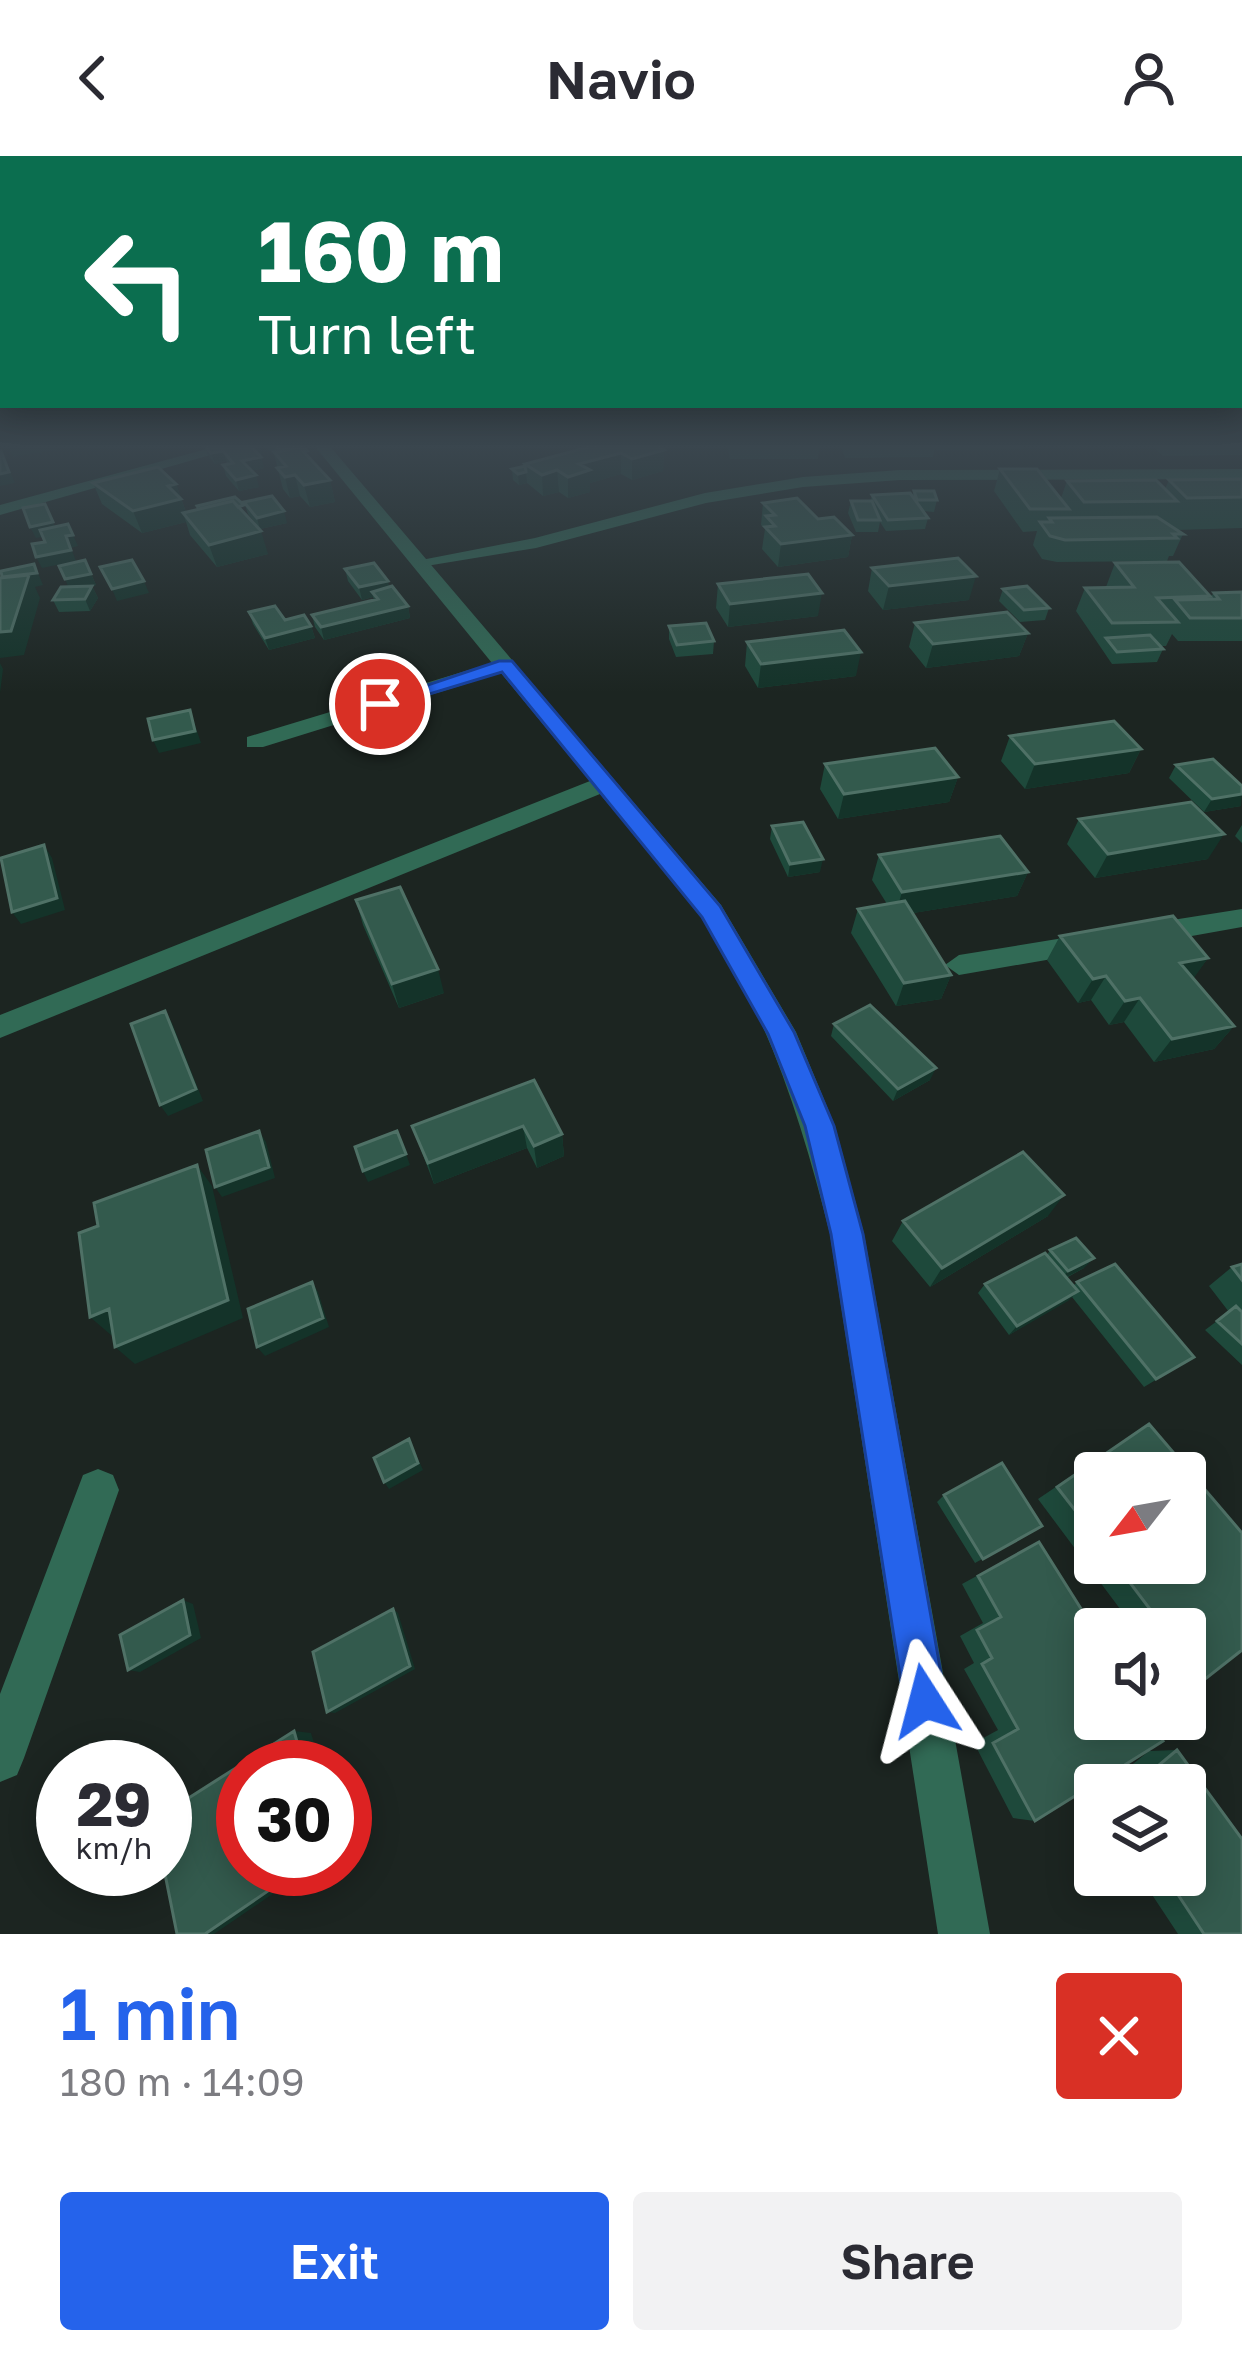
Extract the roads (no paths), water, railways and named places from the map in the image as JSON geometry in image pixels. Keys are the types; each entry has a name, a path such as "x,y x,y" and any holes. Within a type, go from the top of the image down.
{"street":[{"path":"390,527 712,912 781,1032 819,1126 847,1234 964,1934"},
{"path":"420,562 536,544 599,527"},
{"path":"255,742 506,665"},
{"path":"0,1027 604,784"},
{"path":"959,965 1242,918"},
{"path":"0,1758 98,1490"}]}
